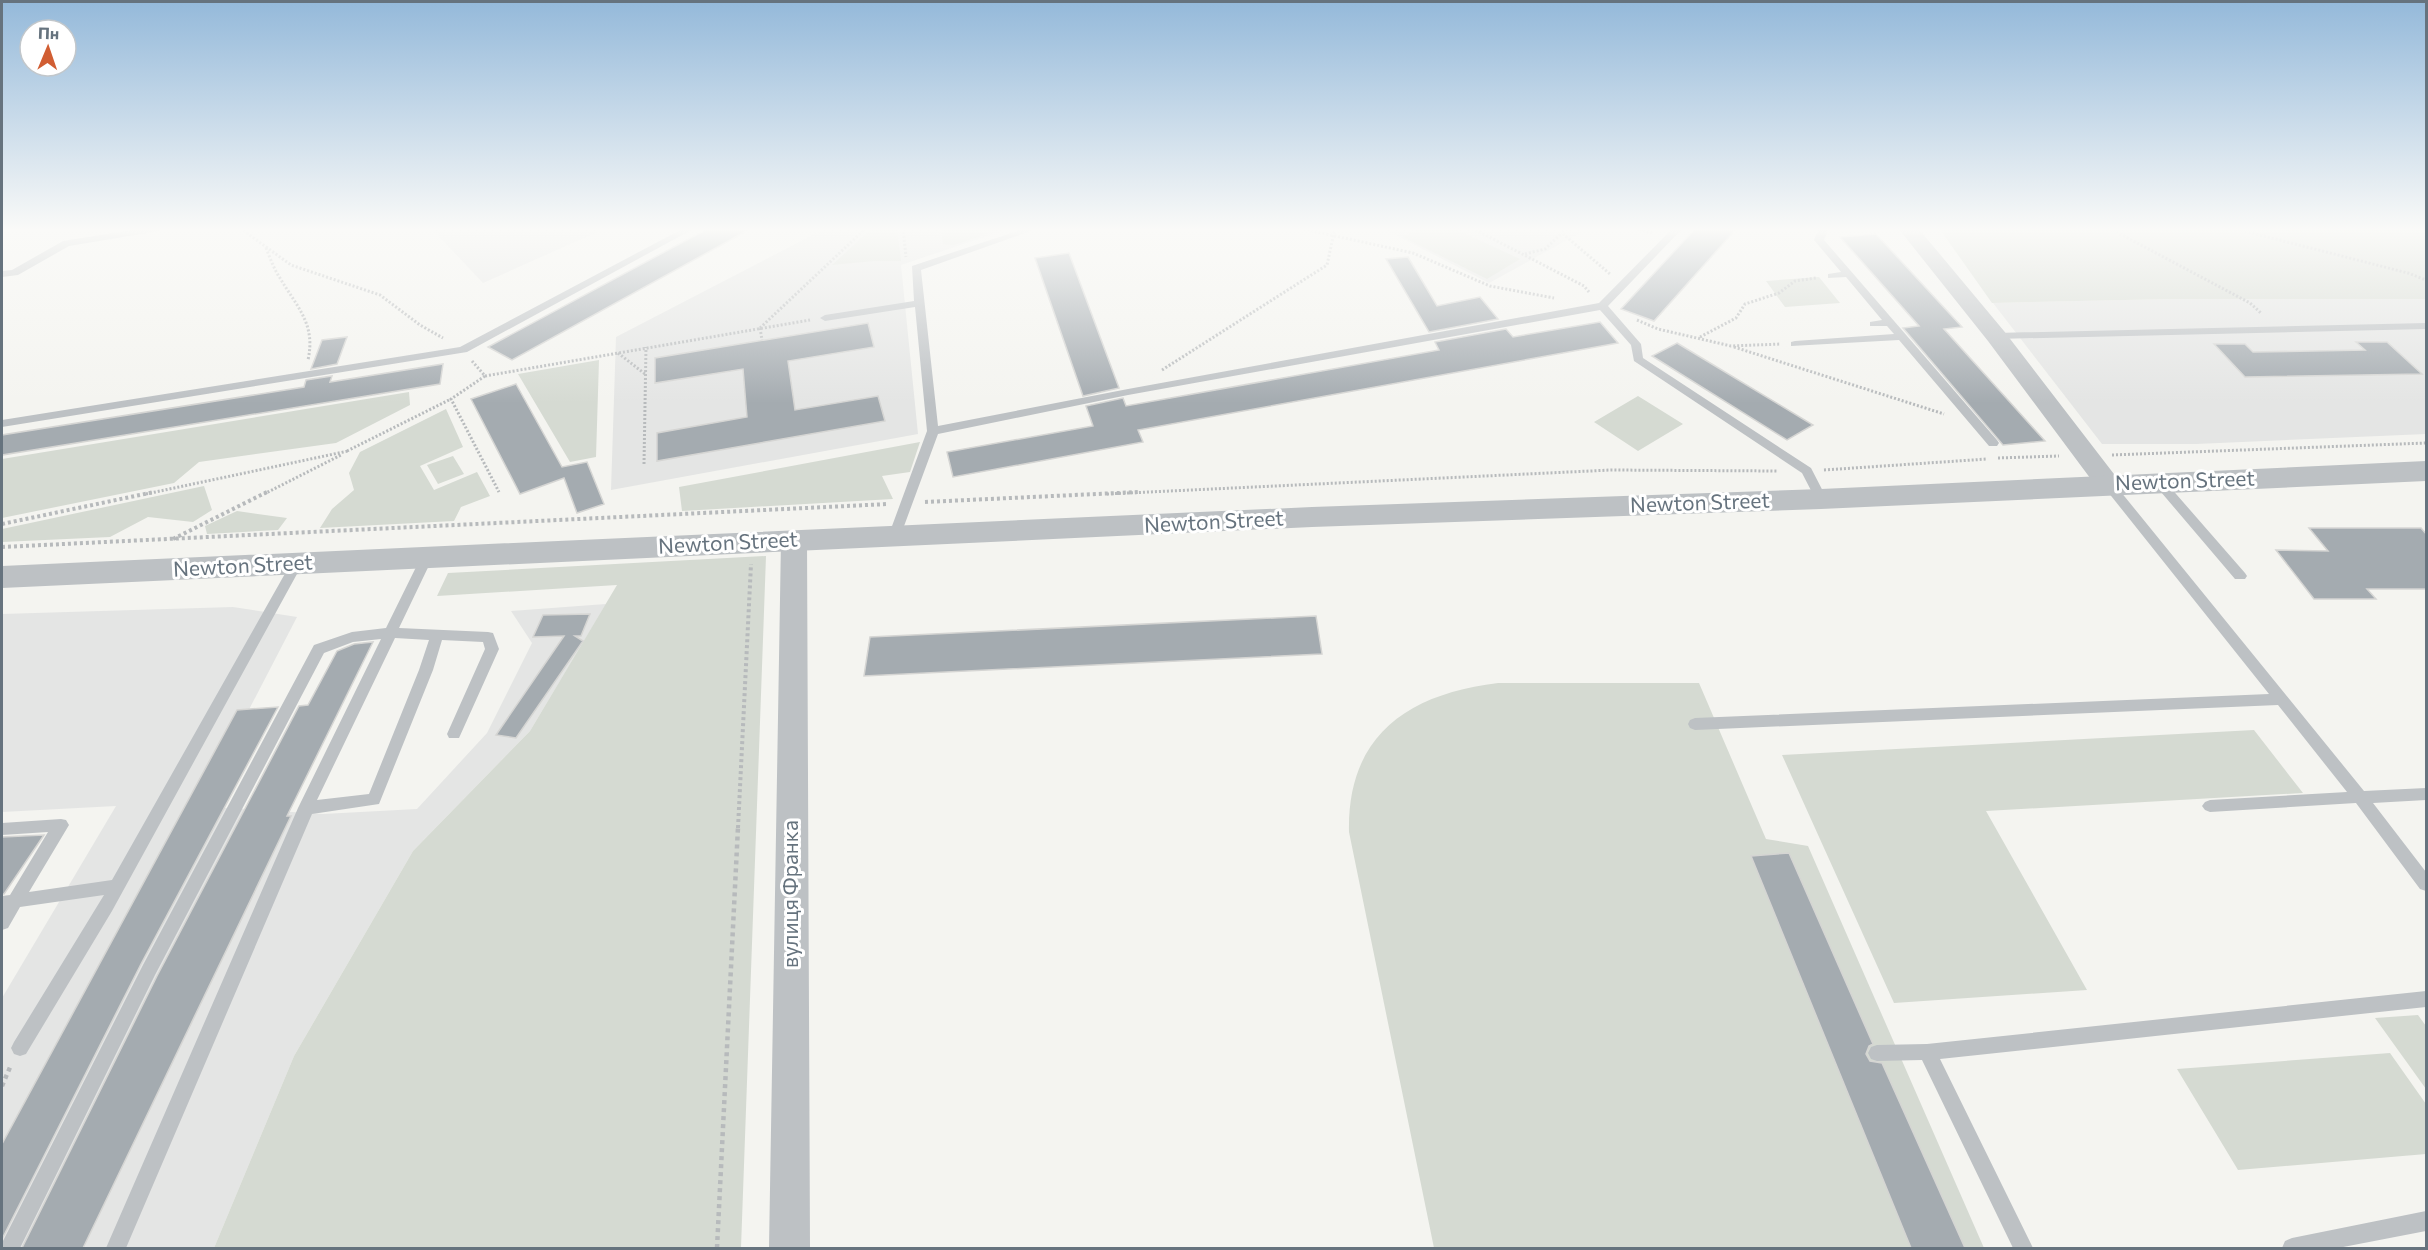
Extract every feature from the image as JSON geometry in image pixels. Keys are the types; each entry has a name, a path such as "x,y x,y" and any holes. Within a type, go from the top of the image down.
{"street":[{"path":"1956,286 2108,484"},
{"name":"Newton Street","path":"2,577 1312,517 1821,499 2427,471"},
{"name":"вулиця Франка","path":"789,1248 794,540"}],"lane":[{"path":"2,424 463,350 581,286"},
{"path":"894,537 933,431 918,286"},
{"path":"933,431 1128,392 1602,306 1624,286"},
{"path":"1859,286 1993,443"},
{"path":"825,318 920,303"},
{"path":"1602,306 1636,344 1638,359 1807,471 1821,499"},
{"path":"1874,324 1890,323"},
{"path":"1996,336 2427,326"},
{"path":"1795,344 1902,337"},
{"path":"2159,482 2241,576"},
{"path":"2108,484 2283,699 2427,884"},
{"path":"116,1248 306,808 427,557"},
{"path":"20,1048 117,886 297,563"},
{"path":"10,1248 149,970 319,649 352,637 390,633 488,637 492,649 454,734"},
{"path":"306,808 374,800 426,670 437,635"},
{"path":"1695,724 2283,699"},
{"path":"2210,806 2427,794"},
{"path":"2,829 61,825 8,902 2,923"},
{"path":"8,902 117,886"},
{"path":"1877,1053 1928,1052 2427,999"},
{"path":"1928,1052 2023,1248"},
{"path":"2292,1248 2427,1221"}],"path":[{"path":"285,286 300,307 313,344 303,376"},
{"path":"354,286 380,295 420,325 463,350 485,376"},
{"path":"760,328 804,286"},
{"path":"1128,392 1294,286"},
{"path":"1492,286 1557,298"},
{"path":"1584,286 1602,306 1658,329 1731,346 1977,425"},
{"path":"1700,337 1736,318 1745,304 1779,293 1788,286"},
{"path":"2219,286 2250,303 2278,329"},
{"path":"172,539 451,399 485,376 825,318"},
{"path":"760,328 762,340"},
{"path":"1731,346 1795,344"},
{"path":"644,464 646,347"},
{"path":"617,352 646,375"},
{"path":"451,399 499,492"},
{"path":"2,547 1611,470 1807,471 2004,457 2427,443"},
{"path":"2,524 348,451"},
{"path":"717,1248 752,542"}],"shaded area":[{"path":"714,286 903,286 918,434 611,490 616,337"},
{"path":"1770,286 1827,286 1840,303 1785,307"},
{"path":"1980,286 2426,286 2426,299 2171,299 1992,303"},
{"path":"2171,299 2426,299 2426,434 2196,444 2102,444 1993,303"},
{"path":"599,360 596,457 570,462 518,374"},
{"path":"409,392 410,405 336,443 199,462 174,483 2,518 2,459"},
{"path":"1638,396 1683,424 1638,451 1594,422"},
{"path":"446,409 463,447 420,466 434,490 477,472 490,496 461,507 454,521 320,528 332,509 354,490 349,473 360,452"},
{"path":"920,442 910,472 882,476 893,499 682,511 679,487"},
{"path":"453,456 464,474 438,484 427,465"},
{"path":"204,486 212,510 193,522 148,517 110,537 2,542 2,529"},
{"path":"237,511 287,518 278,530 207,534 205,526"},
{"path":"766,556 741,1248 214,1248 294,1056 413,851 530,731 617,585 437,596 448,573"},
{"path":"606,604 530,731 413,851 294,1056 214,1248 2,1248 2,998 116,806 2,812 2,614 233,607 297,617 199,806 323,814 417,809 487,733 532,643 511,611"},
{"path":"1498,683 1699,683 1766,839 1808,846 1984,1248 1434,1248 1349,832 1351,798 1359,769 1372,745 1389,725 1411,709 1436,697"},
{"path":"2254,730 2303,793 1986,811 2087,990 1894,1003 1782,755"},
{"path":"2418,1015 2426,1026 2426,1089 2375,1018"},
{"path":"2390,1053 2426,1104 2426,1154 2238,1170 2177,1069"}],"building":[{"path":"601,286 646,286 512,360 488,347"},
{"path":"1045,286 1081,286 1119,388 1083,396"},
{"path":"1402,286 1425,286 1437,306 1480,297 1498,319 1429,332"},
{"path":"1642,286 1685,286 1654,321 1621,309"},
{"path":"1884,286 1924,286 1962,327 1944,329 2045,441 2003,445 1903,328 1919,326"},
{"path":"1600,322 1618,343 1138,430 1143,442 953,477 947,452 1093,426 1086,406 1123,398 1126,406 1439,350 1435,342 1506,329 1513,337"},
{"path":"868,323 874,347 788,361 795,410 878,396 885,421 657,461 657,433 747,417 743,369 655,383 655,358"},
{"path":"347,337 337,364 311,369 322,340"},
{"path":"2356,342 2387,342 2422,374 2245,377 2214,344 2245,344 2253,352 2365,350"},
{"path":"1677,343 1813,425 1787,440 1652,356"},
{"path":"443,364 440,384 2,455 2,435 304,387 306,380 332,376 330,382"},
{"path":"516,384 562,467 587,462 604,504 577,513 564,478 520,494 471,399"},
{"path":"2309,528 2421,528 2427,535 2427,589 2367,589 2376,599 2314,599 2276,550 2328,551"},
{"path":"590,614 581,636 575,636 583,641 516,738 496,735 564,636 533,637 543,615"},
{"path":"1316,616 1322,654 864,676 870,637"},
{"path":"373,642 287,816 291,816 83,1248 22,1248 157,976 299,706 308,705 337,651 354,644"},
{"path":"278,707 141,964 2,1239 2,1144 237,710"},
{"path":"44,835 4,894 2,894 2,837"},
{"path":"1789,853 1873,1044 1869,1046 1866,1054 1870,1061 1882,1063 1965,1248 1911,1248 1751,856"}]}
